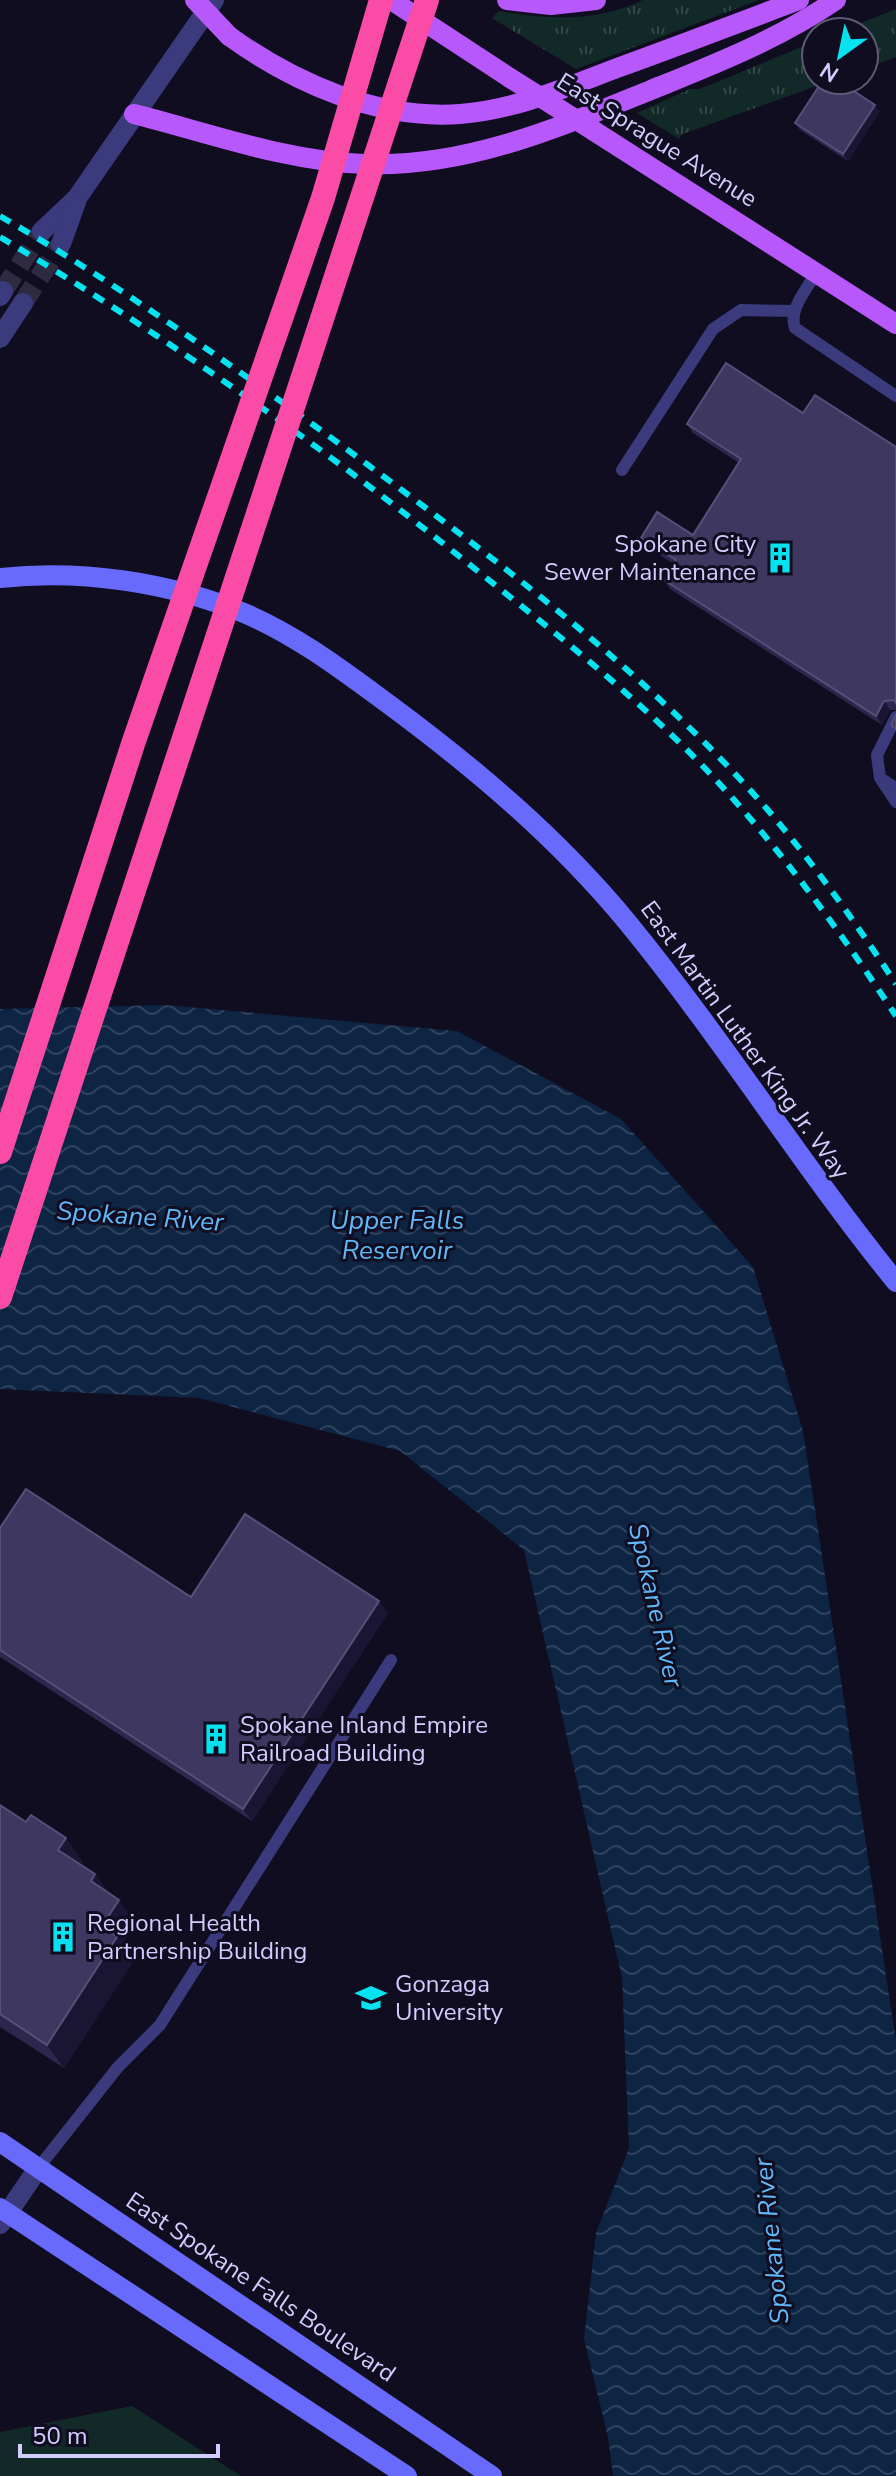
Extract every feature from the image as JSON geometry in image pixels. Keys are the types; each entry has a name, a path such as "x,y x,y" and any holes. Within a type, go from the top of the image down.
{"highway":[{"path":"0,1152 134,741 323,198 381,0"},
{"path":"0,1297 427,0"}],"main road":[{"path":"195,0 229,36 285,71 340,95 403,111 459,114 527,101 799,0"},
{"name":"East Sprague Avenue","path":"391,0 896,324"},
{"path":"507,0 551,5 596,0"},
{"path":"134,114 323,160 367,165 486,151 555,129 688,75 795,28 836,0"}],"street":[{"path":"42,231 77,198 214,0"},
{"path":"61,244 77,198"},
{"path":"0,338 23,303"},
{"name":"East Martin Luther King Jr. Way","path":"0,578 99,578 167,590 244,613 312,650 444,745 510,800 626,920 682,991 813,1178 896,1282"},
{"name":"East Spokane Falls Boulevard","path":"0,2142 492,2476"},
{"path":"39,2167 3,2215 407,2476"}],"lane":[{"path":"816,273 794,311 792,320 802,336 896,396"},
{"path":"622,470 713,329 741,310 794,311"},
{"path":"896,717 877,755 880,778 896,802"},
{"path":"880,778 896,788"},
{"path":"39,2167 118,2067 160,2025 391,1660"}],"green space":[{"path":"643,0 759,0 576,69 492,18 499,11 535,16 590,16"},
{"path":"896,9 896,57 880,63 880,16"},
{"path":"800,48 800,92 683,134 679,139 637,113 690,89 700,89"},
{"path":"132,2406 241,2476 0,2476 0,2432"}],"water":[{"name":"Upper Falls Reservoir","path":"165,1005 457,1031 621,1119 753,1267 803,1431 896,2041 896,2476 613,2476 608,2437 584,2339 596,2233 629,2148 622,1978 524,1550 400,1451 199,1398 0,1389 0,1009"}],"building":[{"path":"813,96 861,96 875,105 843,154 795,123"},
{"name":"Spokane City Sewer Maintenance","path":"726,363 803,413 815,395 896,447 896,703 894,700 884,701 876,716 664,580 676,560 641,538 657,512 693,535 741,459 687,424"},
{"name":"Spokane Inland Empire Railroad Building","path":"26,1489 191,1597 245,1514 379,1601 243,1809 0,1650 0,1528"},
{"name":"Regional Health Partnership Building","path":"0,1805 26,1822 31,1815 66,1838 58,1850 95,1874 91,1881 119,1900 102,1926 117,1937 47,2045 0,2014"}],"tunnel":[{"path":"3,291 42,231"},
{"path":"23,303 61,244"}],"railway":[{"path":"0,216 131,297 216,355 397,486 509,572 617,661 670,709 767,809 834,894 896,984"},
{"path":"0,237 126,315 309,442 427,531 620,687 696,759 751,819 826,915 896,1016"}],"place":[{"name":"Spokane City Sewer Maintenance","path":"780,558"},
{"name":"Spokane Inland Empire Railroad Building","path":"216,1739"},
{"name":"Regional Health Partnership Building","path":"63,1937"},
{"name":"Gonzaga University","path":"371,1998"}],"water label":[{"name":"Spokane River","path":"140,1216"},
{"name":"Spokane River","path":"656,1605"},
{"name":"Spokane River","path":"771,2241"}]}
